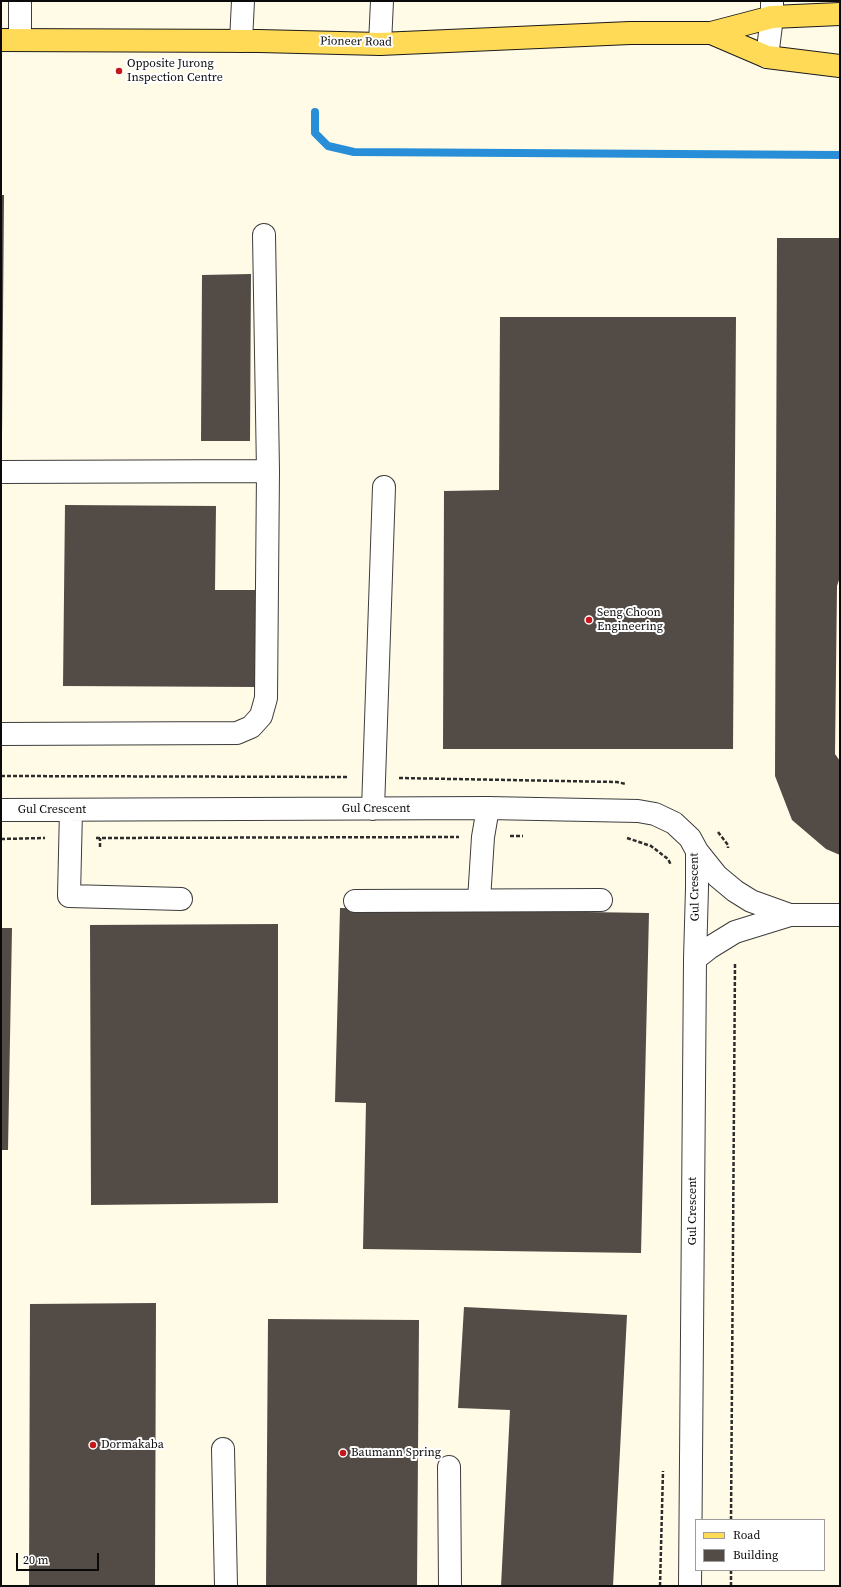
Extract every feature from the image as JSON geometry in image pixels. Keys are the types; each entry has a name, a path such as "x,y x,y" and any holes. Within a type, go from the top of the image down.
{"main road":[{"name":"Pioneer Road","path":"10,40 250,41 380,44 630,33 711,33 772,9 840,14"},
{"name":"Pioneer Road","path":"711,33 767,57 840,66"}],"street":[{"path":"10,40 20,1"},
{"path":"243,1 250,41"},
{"path":"380,44 382,1"},
{"path":"767,57 772,9"},
{"path":"1,734 237,733 251,727 262,716 266,698 268,471 264,235"},
{"path":"1,472 268,471"},
{"path":"373,809 384,487"},
{"path":"479,900 482,837 488,808"},
{"name":"Gul Crescent","path":"1,810 488,808 638,811 655,814 674,823 690,838 696,851 690,1586"},
{"path":"71,810 69,896 181,899"},
{"path":"696,851 717,876 735,891 751,901 790,915"},
{"path":"355,901 601,900"},
{"path":"695,959 708,948 735,932 790,915 840,915"},
{"path":"223,1449 226,1586"},
{"path":"449,1467 450,1586"}],"path":[{"path":"1,776 374,778 617,782 631,785"},
{"path":"715,829 728,845 729,852"},
{"path":"1,839 524,836"},
{"path":"622,836 651,846 668,859 674,871"},
{"path":"731,1519 735,932"},
{"path":"660,1586 663,1468"},
{"path":"731,1571 731,1586"}],"building":[{"path":"1,195 4,195 2,435 1,435"},
{"path":"777,238 840,238 840,577 837,586 835,754 840,761 840,855 826,849 792,820 775,776"},
{"path":"251,274 250,441 201,441 202,275"},
{"name":"Seng Choon Engineering","path":"500,317 736,317 733,749 443,749 444,491 499,490"},
{"path":"65,505 216,506 215,590 256,590 255,687 63,686"},
{"path":"340,908 649,913 641,1253 363,1249 366,1103 335,1102"},
{"path":"278,924 278,1203 91,1205 90,925"},
{"path":"1,928 12,928 8,1150 1,1150"},
{"name":"Dormakaba","path":"156,1303 155,1586 29,1586 30,1304"},
{"path":"464,1307 627,1315 613,1586 501,1586 510,1410 458,1408"},
{"name":"Baumann Spring","path":"268,1319 419,1320 417,1586 266,1586"}],"waterway":[{"path":"315,112 315,133 328,146 354,152 840,155"}],"place":[{"name":"Opposite Jurong Inspection Centre","path":"119,71"},
{"name":"Seng Choon Engineering","path":"589,620"},
{"name":"Dormakaba","path":"93,1445"},
{"name":"Baumann Spring","path":"343,1453"}]}
